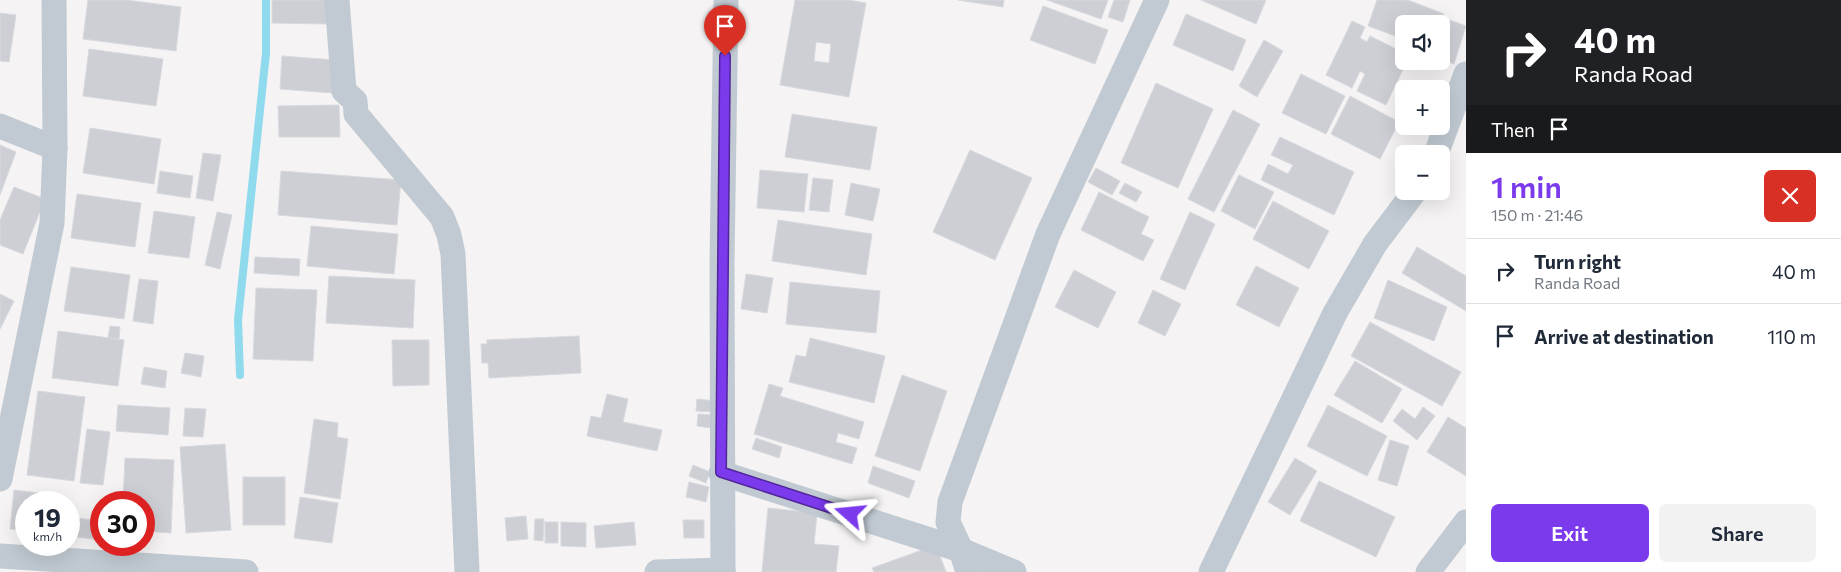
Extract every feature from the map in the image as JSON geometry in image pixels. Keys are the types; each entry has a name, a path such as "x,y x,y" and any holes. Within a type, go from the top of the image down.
{"street":[{"path":"0,479 4,436 52,223 55,148 54,0"},
{"path":"337,0 344,91 355,101 356,114 442,217 449,235 453,254 467,572"},
{"path":"656,572 723,571 721,472 726,0"},
{"path":"965,561 948,522 950,502 1048,234 1157,0"},
{"path":"1439,145 1466,74"},
{"path":"0,126 55,148"},
{"path":"1211,572 1335,313 1375,244 1408,200"},
{"path":"721,472 965,561 1014,572"},
{"path":"1428,572 1466,522"},
{"path":"0,556 246,572"}],"building":[{"path":"88,0 126,0 181,7 176,51 83,39"},
{"path":"272,0 327,0 327,24 272,23"},
{"path":"795,0 849,0 866,3 849,97 780,85","holes":["816,42 831,44 829,63 814,61"]},
{"path":"958,0 1004,0 1003,7"},
{"path":"1047,0 1108,0 1101,19"},
{"path":"1114,0 1130,0 1123,22 1108,17"},
{"path":"1201,0 1266,0 1256,24"},
{"path":"1377,0 1408,0 1444,14 1395,15 1395,36 1368,26"},
{"path":"1043,6 1108,30 1095,64 1030,40"},
{"path":"0,13 16,15 9,62 0,61"},
{"path":"1186,14 1246,40 1233,71 1173,45"},
{"path":"1450,20 1466,26 1454,64 1450,62"},
{"path":"1352,21 1365,27 1360,38 1367,42 1370,36 1395,48 1395,70 1403,70 1398,80 1395,80 1395,86 1386,105 1357,91 1365,74 1360,71 1352,88 1326,75"},
{"path":"1264,40 1283,51 1257,97 1239,86"},
{"path":"89,49 163,59 156,106 83,96"},
{"path":"282,56 334,60 332,93 280,89"},
{"path":"1301,74 1345,96 1326,134 1282,113"},
{"path":"1156,83 1213,109 1178,188 1121,163"},
{"path":"1350,96 1395,120 1395,130 1380,159 1331,134"},
{"path":"339,105 340,137 279,137 278,106"},
{"path":"1233,110 1260,124 1214,212 1188,199"},
{"path":"792,114 877,127 870,170 785,157"},
{"path":"90,128 161,139 154,184 83,173"},
{"path":"1280,137 1354,172 1334,215 1261,180 1268,164 1288,174 1293,165 1271,155"},
{"path":"0,145 16,152 0,195"},
{"path":"970,150 1032,178 995,260 933,232"},
{"path":"203,153 221,155 213,201 196,198"},
{"path":"1096,168 1120,181 1112,195 1088,182"},
{"path":"760,170 808,174 804,212 757,208"},
{"path":"160,171 193,176 190,198 157,193"},
{"path":"281,171 401,180 397,225 278,215"},
{"path":"1239,175 1274,192 1255,229 1221,211"},
{"path":"813,178 833,180 829,212 809,210"},
{"path":"851,183 880,189 873,221 845,215"},
{"path":"1125,183 1142,192 1136,202 1119,193"},
{"path":"14,187 45,199 23,254 0,245 0,220"},
{"path":"1099,192 1149,217 1141,234 1154,240 1143,261 1081,230"},
{"path":"77,194 141,203 135,247 71,238"},
{"path":"1273,201 1329,231 1309,269 1253,239"},
{"path":"154,211 195,217 189,258 148,253"},
{"path":"217,212 232,215 220,269 205,265"},
{"path":"1190,212 1215,224 1185,290 1160,279"},
{"path":"778,220 872,234 866,275 772,261"},
{"path":"311,226 398,234 394,274 307,266"},
{"path":"1417,247 1466,276 1466,311 1402,273"},
{"path":"255,257 300,259 299,276 254,273"},
{"path":"1256,266 1299,288 1279,327 1236,305"},
{"path":"71,267 130,275 124,319 64,311"},
{"path":"1074,270 1116,292 1098,328 1055,307"},
{"path":"746,274 773,278 767,313 741,309"},
{"path":"329,276 415,280 413,328 326,323"},
{"path":"139,279 158,281 153,324 133,321"},
{"path":"1388,280 1447,307 1434,341 1374,318"},
{"path":"790,282 880,291 876,333 786,324"},
{"path":"256,288 317,290 313,361 253,359"},
{"path":"1153,290 1181,304 1165,336 1138,323"},
{"path":"0,294 14,301 0,329"},
{"path":"1370,322 1461,372 1442,406 1351,356"},
{"path":"110,326 120,327 119,339 108,338"},
{"path":"58,331 124,340 118,386 52,378"},
{"path":"579,336 581,373 489,378 488,363 482,363 481,344 487,344 487,340"},
{"path":"810,338 885,356 874,403 789,382 796,355 806,357"},
{"path":"392,340 429,340 429,385 393,386"},
{"path":"185,353 204,356 201,377 181,373"},
{"path":"1355,361 1402,389 1382,423 1334,395"},
{"path":"144,367 167,371 165,388 141,384"},
{"path":"902,375 947,391 920,471 875,456"},
{"path":"769,384 783,388 780,396 864,422 859,439 838,433 836,442 857,448 852,464 754,434"},
{"path":"38,391 85,397 74,481 27,475"},
{"path":"607,394 628,399 623,422 662,430 657,451 587,436 591,416 601,418"},
{"path":"697,399 715,401 713,412 696,411"},
{"path":"118,405 170,408 168,435 116,431"},
{"path":"1328,405 1387,436 1367,476 1307,446"},
{"path":"1423,407 1435,416 1417,440 1393,421 1402,409 1415,419"},
{"path":"185,408 206,409 203,437 183,436"},
{"path":"698,414 713,415 712,428 697,426"},
{"path":"1448,417 1466,428 1466,476 1427,452"},
{"path":"314,419 338,423 337,437 348,439 340,499 304,493"},
{"path":"87,429 110,432 103,485 80,483"},
{"path":"756,438 782,447 779,458 752,449"},
{"path":"1390,440 1409,446 1397,486 1378,480"},
{"path":"225,444 231,530 186,533 180,447"},
{"path":"125,458 174,460 171,533 155,532 155,491 124,491"},
{"path":"1295,458 1317,471 1290,515 1268,502"},
{"path":"693,465 710,472 706,483 689,476"},
{"path":"873,466 915,481 909,498 868,483"},
{"path":"243,477 285,477 285,525 243,525"},
{"path":"1319,481 1395,517 1376,557 1300,521"},
{"path":"689,482 709,487 706,502 686,497"},
{"path":"14,490 22,491 15,491 15,530 10,529"},
{"path":"300,497 338,503 332,543 294,538"},
{"path":"768,508 817,513 814,544 839,546 836,572 762,572"},
{"path":"526,516 528,539 507,541 505,518"},
{"path":"80,518 90,520 90,539 80,537"},
{"path":"535,519 544,519 543,541 534,540"},
{"path":"683,520 704,520 704,538 684,538"},
{"path":"545,522 558,522 558,543 545,543"},
{"path":"561,522 586,523 586,547 561,546"},
{"path":"634,522 636,545 596,548 594,526"},
{"path":"936,545 946,572 874,572 872,568"}],"waterway":[{"path":"240,375 238,320 266,53 266,0"}],"route":[{"path":"725,56 721,472 850,514"}]}
